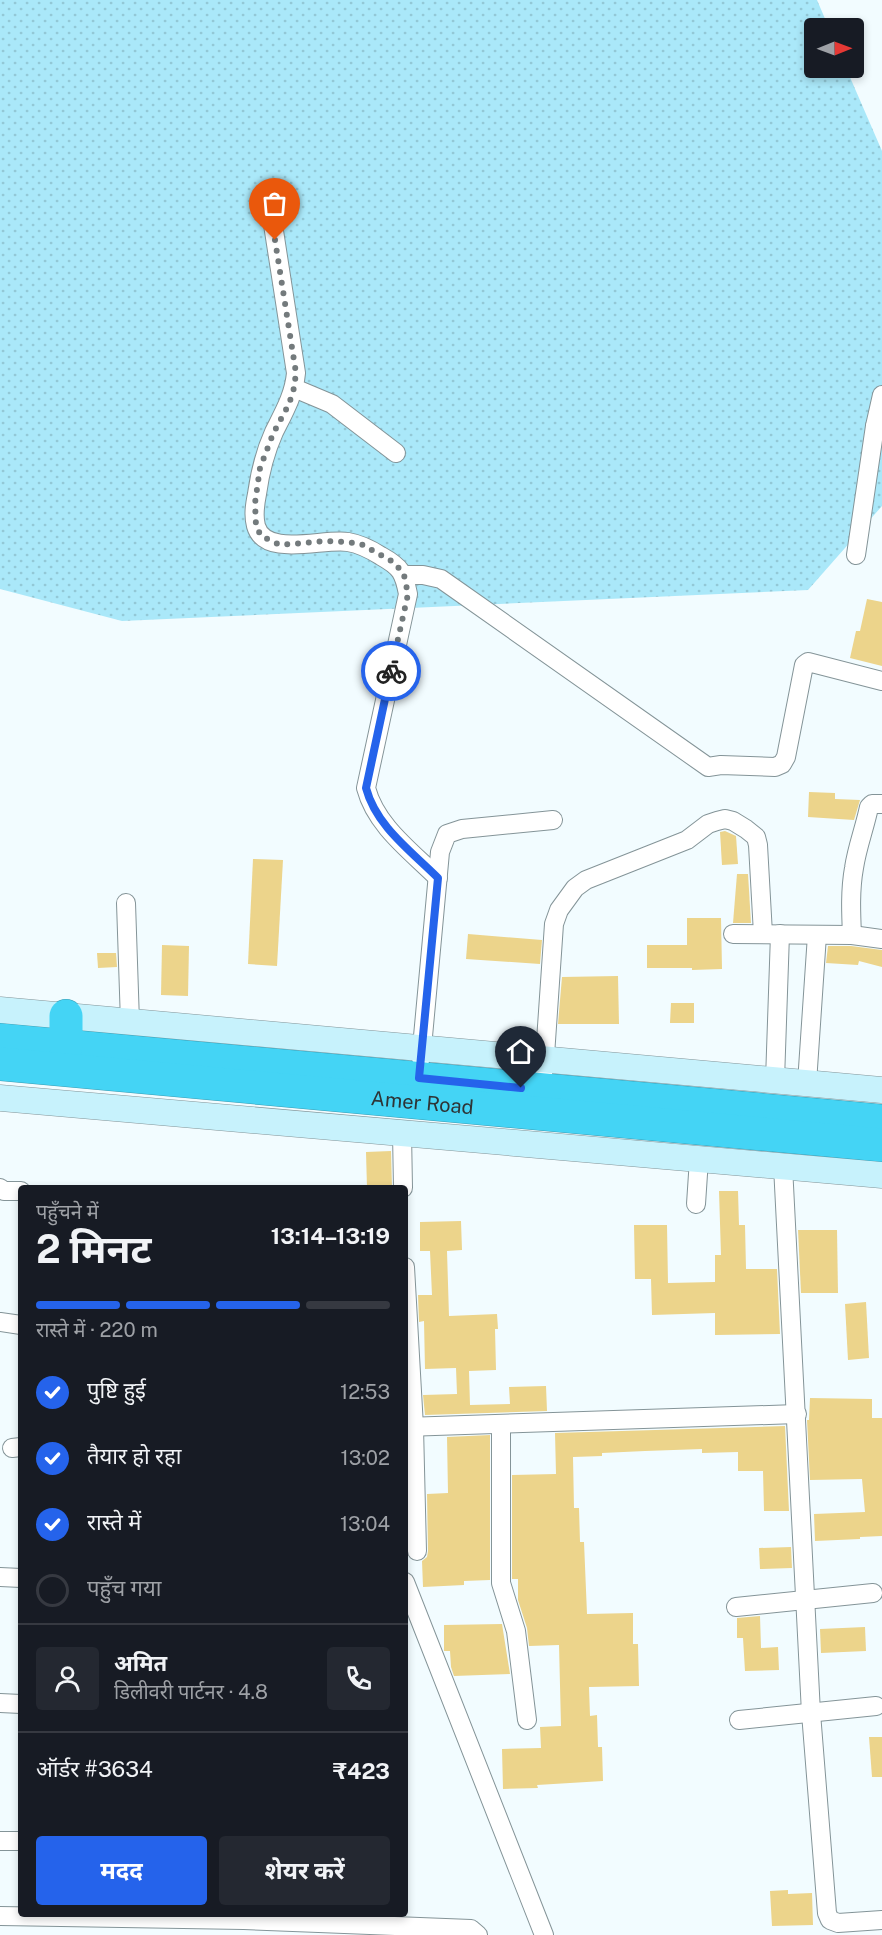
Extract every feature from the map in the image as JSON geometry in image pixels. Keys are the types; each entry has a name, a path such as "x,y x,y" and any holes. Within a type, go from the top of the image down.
{"highway":[{"name":"Amer Road","path":"0,1040 66,1031 421,1063 543,1075 882,1121"},
{"name":"Amer Road","path":"0,1064 867,1159"}],"street":[{"path":"272,218 296,373 294,388 260,468 255,514 256,526 261,536 280,545 326,541 361,544 395,563 404,575 408,594 366,788 377,815 438,878"},
{"path":"294,388 332,404 396,453"},
{"path":"856,555 882,395"},
{"path":"404,575 423,575 441,579 708,767 721,765 775,767 782,764 786,757 804,665 808,662 882,681"},
{"path":"852,935 855,862 869,807 872,804 882,804"},
{"path":"775,1080 771,934 758,845 752,833 733,821 725,819 708,824 687,840 586,880 567,898 554,924 543,1075 775,1080 882,1090"},
{"path":"421,1063 438,878 443,842 447,834 453,831 553,820"},
{"path":"126,903 130,1022"},
{"path":"733,934 852,935 882,939"},
{"path":"807,1083 817,935"},
{"path":"0,1010 66,1031 130,1022 250,1048"},
{"path":"0,1098 783,1166 867,1159"},
{"path":"402,1133 403,1185"},
{"path":"696,1204 699,1159"},
{"path":"783,1166 811,1713 827,1913 830,1920 838,1923 882,1920"},
{"path":"0,1188 4,1191 18,1191"},
{"path":"0,1322 18,1324"},
{"path":"408,1363 417,1551"},
{"path":"410,1427 797,1414"},
{"path":"501,1425 501,1582 516,1631 527,1720"},
{"path":"0,1576 18,1578"},
{"path":"408,1590 544,1935"},
{"path":"736,1607 873,1593"},
{"path":"0,1703 18,1704"},
{"path":"739,1720 876,1706"},
{"path":"0,1841 18,1841"},
{"path":"0,1916 100,1927 329,1919 367,1930 399,1920 471,1929 478,1935"}],"shaded area":[{"path":"0,0 817,0 825,18 804,18 804,78 850,78 882,151 882,506 808,590 122,621 0,589"}],"building":[{"path":"867,599 882,602 882,666 850,658 856,631 860,631"},
{"path":"809,792 835,793 835,799 860,800 854,820 808,817"},
{"path":"725,831 736,836 738,864 722,865 720,832"},
{"path":"253,859 283,860 277,966 248,964"},
{"path":"737,874 748,874 751,923 733,923"},
{"path":"687,918 721,918 722,969 647,968 647,945 687,945"},
{"path":"468,934 542,940 540,964 466,959"},
{"path":"162,945 189,946 188,996 161,995"},
{"path":"828,946 882,950 882,967 859,961 858,965 826,963"},
{"path":"97,953 116,953 117,967 98,968"},
{"path":"618,976 619,1024 558,1024 562,977"},
{"path":"671,1003 694,1003 694,1023 670,1023"},
{"path":"391,1151 392,1185 367,1185 366,1152"},
{"path":"719,1191 738,1191 739,1225 745,1225 746,1269 777,1269 780,1334 715,1335 715,1313 652,1315 651,1279 635,1279 634,1225 667,1225 668,1283 715,1282 715,1255 721,1255"},
{"path":"461,1221 462,1250 447,1251 449,1316 497,1314 498,1329 495,1329 496,1370 469,1371 470,1405 510,1404 509,1387 546,1386 547,1411 425,1415 423,1395 457,1394 456,1368 425,1369 424,1321 419,1322 418,1295 432,1295 430,1251 420,1251 420,1222"},
{"path":"798,1230 837,1230 838,1293 801,1293"},
{"path":"866,1302 869,1358 848,1360 845,1304"},
{"path":"810,1398 872,1399 872,1418 882,1418 882,1536 815,1541 814,1514 865,1512 862,1479 810,1480 807,1420 809,1420"},
{"path":"785,1426 789,1511 764,1511 763,1471 738,1471 738,1452 702,1453 702,1449 602,1453 602,1456 573,1457 574,1508 579,1508 580,1542 584,1542 587,1614 633,1613 633,1644 638,1644 639,1686 589,1687 590,1716 597,1715 598,1747 602,1747 603,1781 503,1789 502,1749 541,1748 540,1727 561,1726 559,1645 529,1646 527,1628 518,1600 518,1579 512,1579 512,1475 556,1474 555,1433"},
{"path":"490,1435 490,1580 464,1581 464,1585 423,1587 422,1561 427,1557 428,1551 427,1494 448,1493 447,1437"},
{"path":"791,1547 792,1568 760,1569 759,1548"},
{"path":"760,1616 761,1648 778,1647 779,1670 745,1671 743,1638 737,1638 737,1618"},
{"path":"502,1624 510,1674 454,1676 450,1651 444,1651 444,1625"},
{"path":"865,1627 866,1651 821,1653 820,1629"},
{"path":"869,1737 882,1737 882,1777 872,1777"},
{"path":"788,1890 788,1894 812,1893 813,1925 772,1926 770,1891"}],"way so far":[{"path":"275,240 296,373 289,404 273,434 260,468 255,503 256,526 261,536 280,545 326,541 361,544 395,563 404,575 408,594 391,671"}],"route":[{"path":"391,671 366,788 377,815 438,878 419,1078 521,1088"}]}
